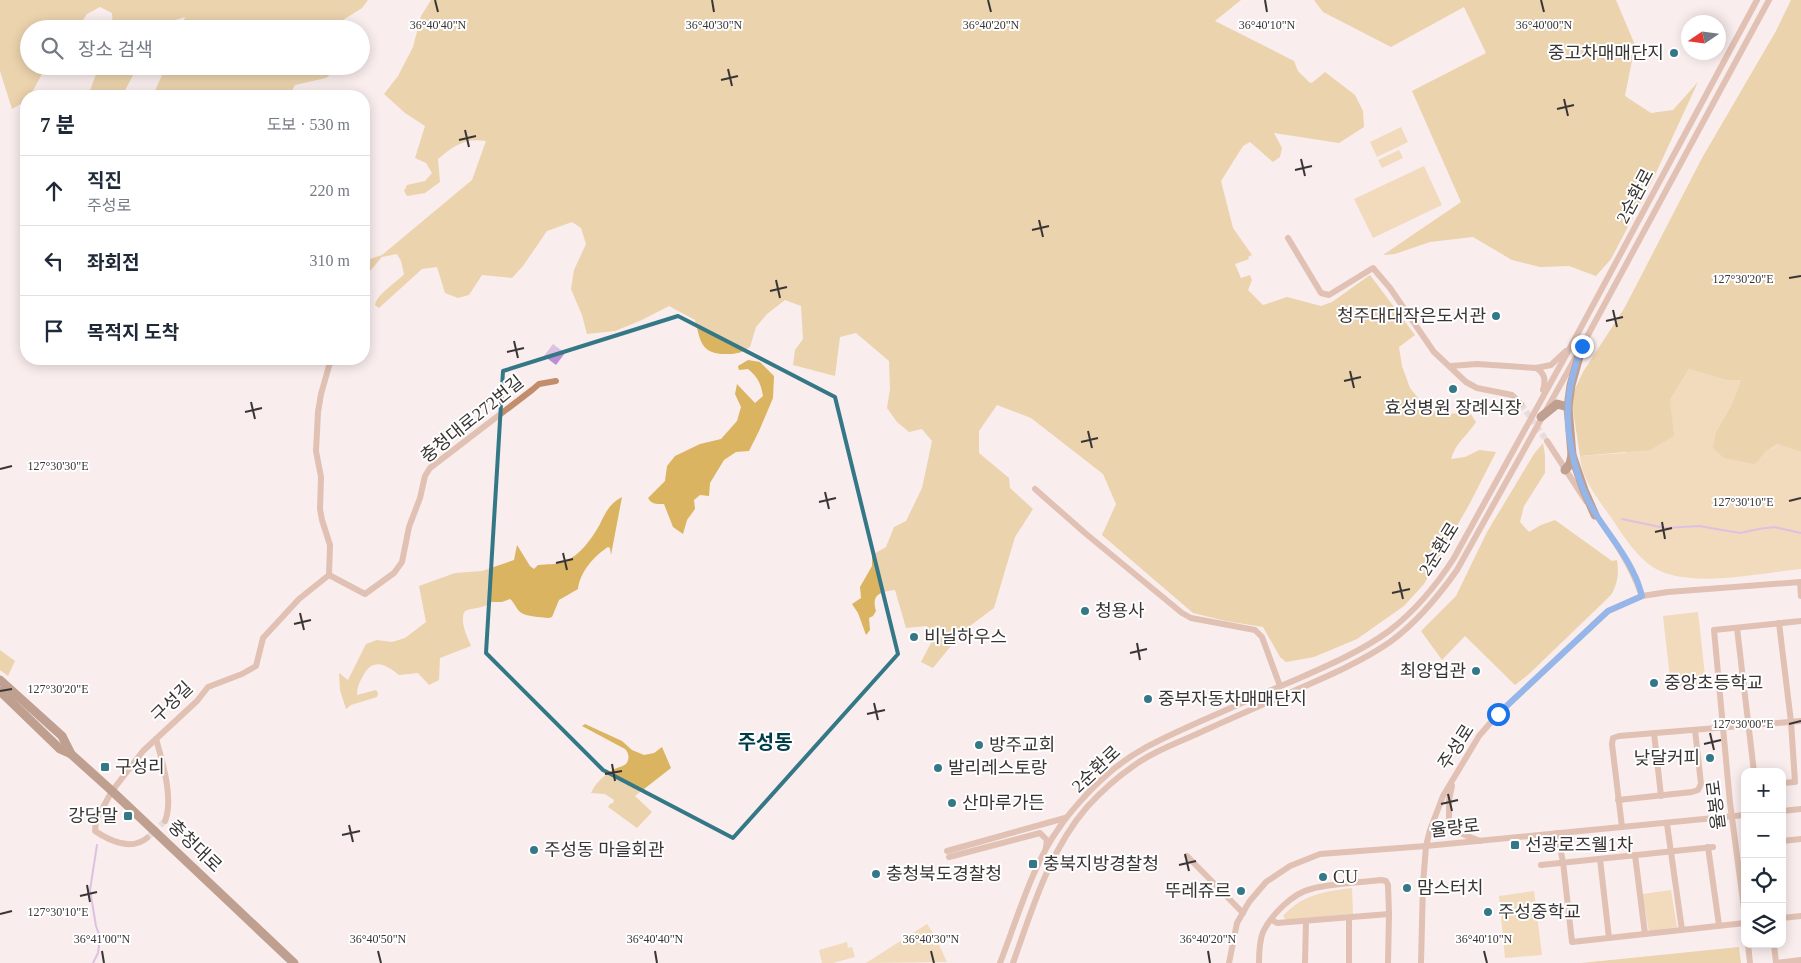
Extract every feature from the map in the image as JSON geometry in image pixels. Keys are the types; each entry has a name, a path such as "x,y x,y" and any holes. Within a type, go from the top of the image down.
{"main road":[{"path":"1582,346 1573,376 1568,407 1572,455 1584,490 1596,514"},
{"path":"1541,417 1557,404 1568,407"},
{"path":"1565,470 1570,464 1572,455"},
{"name":"충청대로","path":"0,680 62,736 71,754"},
{"name":"충청대로","path":"0,691 60,749 71,754 112,791 294,963"}],"street":[{"name":"2순환로","path":"1000,963 1036,869 1058,828 1100,780 1140,750 1366,646 1390,630 1431,591 1454,558 1571,346 1757,0"},
{"name":"2순환로","path":"1013,963 1052,859 1087,808 1110,785 1131,767 1172,745 1337,672 1382,647 1404,630 1433,601 1456,570 1582,346 1769,0"},
{"path":"1288,238 1321,293 1330,295 1373,268 1390,288 1434,352 1466,382 1477,388 1512,395 1521,404"},
{"path":"1451,366 1477,364 1536,368 1551,365 1571,346"},
{"path":"329,575 330,545 321,514 321,477 316,451 318,412 321,394 330,365"},
{"path":"1536,368 1542,371 1544,377 1545,386 1540,402"},
{"name":"충청대로272번길","path":"329,575 365,594 394,573 402,562 409,527 430,468 539,384 556,381"},
{"path":"1547,441 1618,546 1634,574 1642,596"},
{"path":"1035,489 1182,613 1191,618 1255,630 1262,637 1270,654 1280,686"},
{"name":"구성길","path":"147,838 131,845 110,840 95,831 96,820 112,791 143,751 197,701 208,687 242,674 256,666 263,638 299,599 329,575"},
{"path":"1800,582 1801,596"},
{"name":"주성로","path":"1422,963 1423,884 1426,846 1433,821 1443,796 1479,736 1503,708 1608,611 1642,596 1668,592 1800,582"},
{"path":"1754,768 1737,628 1801,621"},
{"path":"1779,623 1791,722 1795,782 1786,783"},
{"name":"율봉로","path":"1737,628 1714,630 1732,817 1743,903"},
{"path":"1622,827 1612,744 1613,738 1801,721"},
{"path":"1618,800 1692,792 1701,788 1695,730"},
{"path":"1654,733 1661,796"},
{"name":"구성길","path":"156,738 168,792 165,821"},
{"path":"1454,778 1448,800 1449,820 1460,833 1481,841"},
{"path":"1786,811 1801,809"},
{"path":"1046,850 1047,840 1040,833 948,854 1062,820 1069,816"},
{"name":"율량로","path":"1229,963 1237,923 1249,902 1266,882 1290,866 1320,854 1481,841 1741,816"},
{"path":"1667,824 1682,930"},
{"path":"1557,833 1563,862 1572,942 1741,923"},
{"path":"1786,841 1801,839 1801,843"},
{"path":"1541,865 1710,847 1719,925"},
{"path":"1635,855 1645,934"},
{"path":"1187,856 1243,912"},
{"path":"1600,859 1609,938"},
{"path":"1258,963 1263,931 1281,907 1296,896 1310,889 1381,880 1386,881 1388,885 1388,963"},
{"path":"1272,920 1277,923 1389,914"},
{"path":"1786,918 1801,916"},
{"path":"1349,918 1349,963"},
{"path":"1305,963 1306,921"},
{"path":"1748,948 1750,963"},
{"path":"1774,948 1776,962 1801,960"}],"highlighted area":[{"path":"678,316 835,397 898,654 733,838 603,770 486,653 503,371"}],"shaded area":[{"path":"0,0 368,0 362,8 343,20 184,20 185,17 175,20 112,20 112,13 100,7 87,14 83,20 20,20 20,75 41,75 33,90 20,90 20,104 12,109 0,71"},
{"path":"431,0 1241,0 1215,21 1294,61 1298,71 1310,83 1325,72 1355,95 1363,111 1364,127 1339,143 1274,133 1282,148 1280,157 1273,162 1250,142 1243,146 1221,181 1233,228 1252,255 1248,257 1249,259 1235,264 1241,278 1250,275 1252,280 1248,290 1263,305 1287,297 1321,306 1332,302 1370,275 1415,335 1399,347 1402,366 1410,388 1422,403 1438,414 1470,413 1476,422 1459,444 1451,459 1465,457 1479,450 1496,452 1470,503 1424,584 1404,606 1357,639 1314,657 1286,662 1280,657 1263,627 1193,613 1102,535 1116,504 1103,474 1031,418 997,405 979,431 979,453 1009,478 1010,488 1033,509 1015,537 994,608 963,631 933,668 921,662 932,641 927,626 906,628 895,590 881,593 876,597 876,611 869,618 870,630 866,635 858,613 852,604 861,598 860,587 872,566 872,555 886,547 894,527 906,521 922,488 932,441 922,429 909,432 897,422 887,408 890,389 889,361 856,333 840,337 835,376 793,365 795,350 803,339 801,306 785,300 767,314 756,327 750,347 735,354 720,354 708,350 701,341 695,320 669,306 615,331 587,334 582,315 571,289 574,270 586,244 581,228 572,222 547,231 523,266 512,278 482,275 469,295 458,298 445,293 437,267 422,269 379,308 375,305 383,292 404,274 397,254 382,257 370,271 370,259 382,255 472,180 486,141 465,142 449,150 438,159 440,182 425,193 407,196 404,191 407,185 425,181 432,173 426,163 415,158 425,126 405,113 384,94 398,76 413,47 421,16"},
{"path":"1314,0 1616,0 1635,45 1625,96 1651,113 1673,110 1698,82 1654,177 1611,259 1596,276 1569,266 1540,267 1512,260 1473,237 1430,242 1395,254 1383,255 1461,202 1412,91 1486,53 1464,7 1391,47 1323,12"},
{"path":"1791,0 1801,0 1801,452 1778,444 1765,452 1755,464 1724,458 1713,448 1716,432 1732,404 1741,380 1726,380 1689,369 1670,400 1674,436 1650,450 1580,456 1571,397 1583,372 1625,307 1702,158 1776,31"},
{"path":"96,75 133,75 125,90 90,90"},
{"path":"162,75 330,75 326,78 295,85 292,90 155,90"},
{"path":"1401,127 1408,142 1377,157 1370,142"},
{"path":"1399,150 1403,158 1382,168 1378,160"},
{"path":"1424,166 1442,205 1373,238 1354,199"},
{"path":"553,344 565,353 556,365 544,356"},
{"path":"748,360 760,362 774,376 773,398 749,451 736,452 724,460 710,483 709,496 700,495 694,500 695,509 687,520 683,534 673,527 664,504 653,503 648,498 665,481 667,466 675,456 700,444 721,439 737,421 741,407 735,394 737,384 755,403 763,396 757,378 748,369 739,370 738,366"},
{"path":"1689,369 1726,380 1741,380 1732,404 1716,432 1765,452 1779,444 1801,452 1801,569 1709,579 1673,575 1658,570 1643,560 1631,546 1591,488 1583,472 1580,456 1625,453 1670,400"},
{"path":"1543,443 1545,473 1524,506 1520,522 1529,532 1555,520 1612,561 1617,560 1617,578 1611,595 1528,675 1515,685 1465,636 1442,660 1421,631 1456,596 1487,532 1534,454"},
{"path":"622,497 611,555 610,548 608,547 593,560 585,571 578,589 559,600 552,617 523,614 510,599 502,602 491,602 485,606 465,611 463,624 471,646 440,658 439,680 429,685 418,673 399,675 384,665 375,664 363,676 358,685 357,695 376,690 378,693 377,697 351,705 346,709 340,690 339,673 348,680 366,644 377,640 392,642 405,638 426,622 419,586 455,573 482,571 514,560 517,545 530,566 534,569 538,565 555,564 571,559 586,546 608,509"},
{"path":"1698,612 1706,685 1671,687 1663,616"},
{"path":"0,650 15,661 8,676 0,670"},
{"path":"585,724 622,741 632,750 644,755 654,753 662,747 671,768 635,796 652,812 637,828 608,807 614,800 605,794 591,793 605,776 626,764 628,756 625,749 582,726"},
{"path":"1352,888 1353,914 1286,920 1283,916 1298,903 1314,895"},
{"path":"1671,890 1677,927 1649,931 1642,894"},
{"path":"1534,891 1542,955 1505,958 1499,896"},
{"path":"927,924 947,962 866,963"},
{"path":"847,942 848,948 852,947 855,957 833,963 822,963 819,950"},
{"path":"1739,947 1741,963 1581,963"}],"waterway":[{"path":"1622,519 1665,528 1699,526 1740,533 1774,527 1801,533"},
{"path":"93,963 98,953 100,937 96,926 90,890 97,845"}],"tunnel":[{"path":"1521,404 1547,441"},
{"path":"147,838 165,821"}],"place":[{"name":"중고차매매단지","path":"1674,53"},
{"name":"청주대대작은도서관","path":"1496,316"},
{"name":"효성병원 장례식장","path":"1453,389"},
{"name":"청용사","path":"1085,611"},
{"name":"비닐하우스","path":"914,637"},
{"name":"최양업관","path":"1476,671"},
{"name":"중앙초등학교","path":"1654,683"},
{"name":"중부자동차매매단지","path":"1148,699"},
{"name":"방주교회","path":"979,745"},
{"name":"낮달커피","path":"1710,758"},
{"name":"구성리","path":"105,767"},
{"name":"발리레스토랑","path":"938,768"},
{"name":"산마루가든","path":"952,803"},
{"name":"강당말","path":"128,816"},
{"name":"선광로즈웰1차","path":"1515,845"},
{"name":"주성동 마을회관","path":"534,850"},
{"name":"충북지방경찰청","path":"1033,864"},
{"name":"충청북도경찰청","path":"876,874"},
{"name":"CU","path":"1323,877"},
{"name":"맘스터치","path":"1407,888"},
{"name":"뚜레쥬르","path":"1241,891"},
{"name":"주성중학교","path":"1488,912"}],"district":[{"name":"주성동","path":"765,742"}],"route":[{"path":"1498,714 1608,611 1642,596 1634,574 1596,514 1584,490 1572,455 1568,407 1575,366 1582,346"}]}
